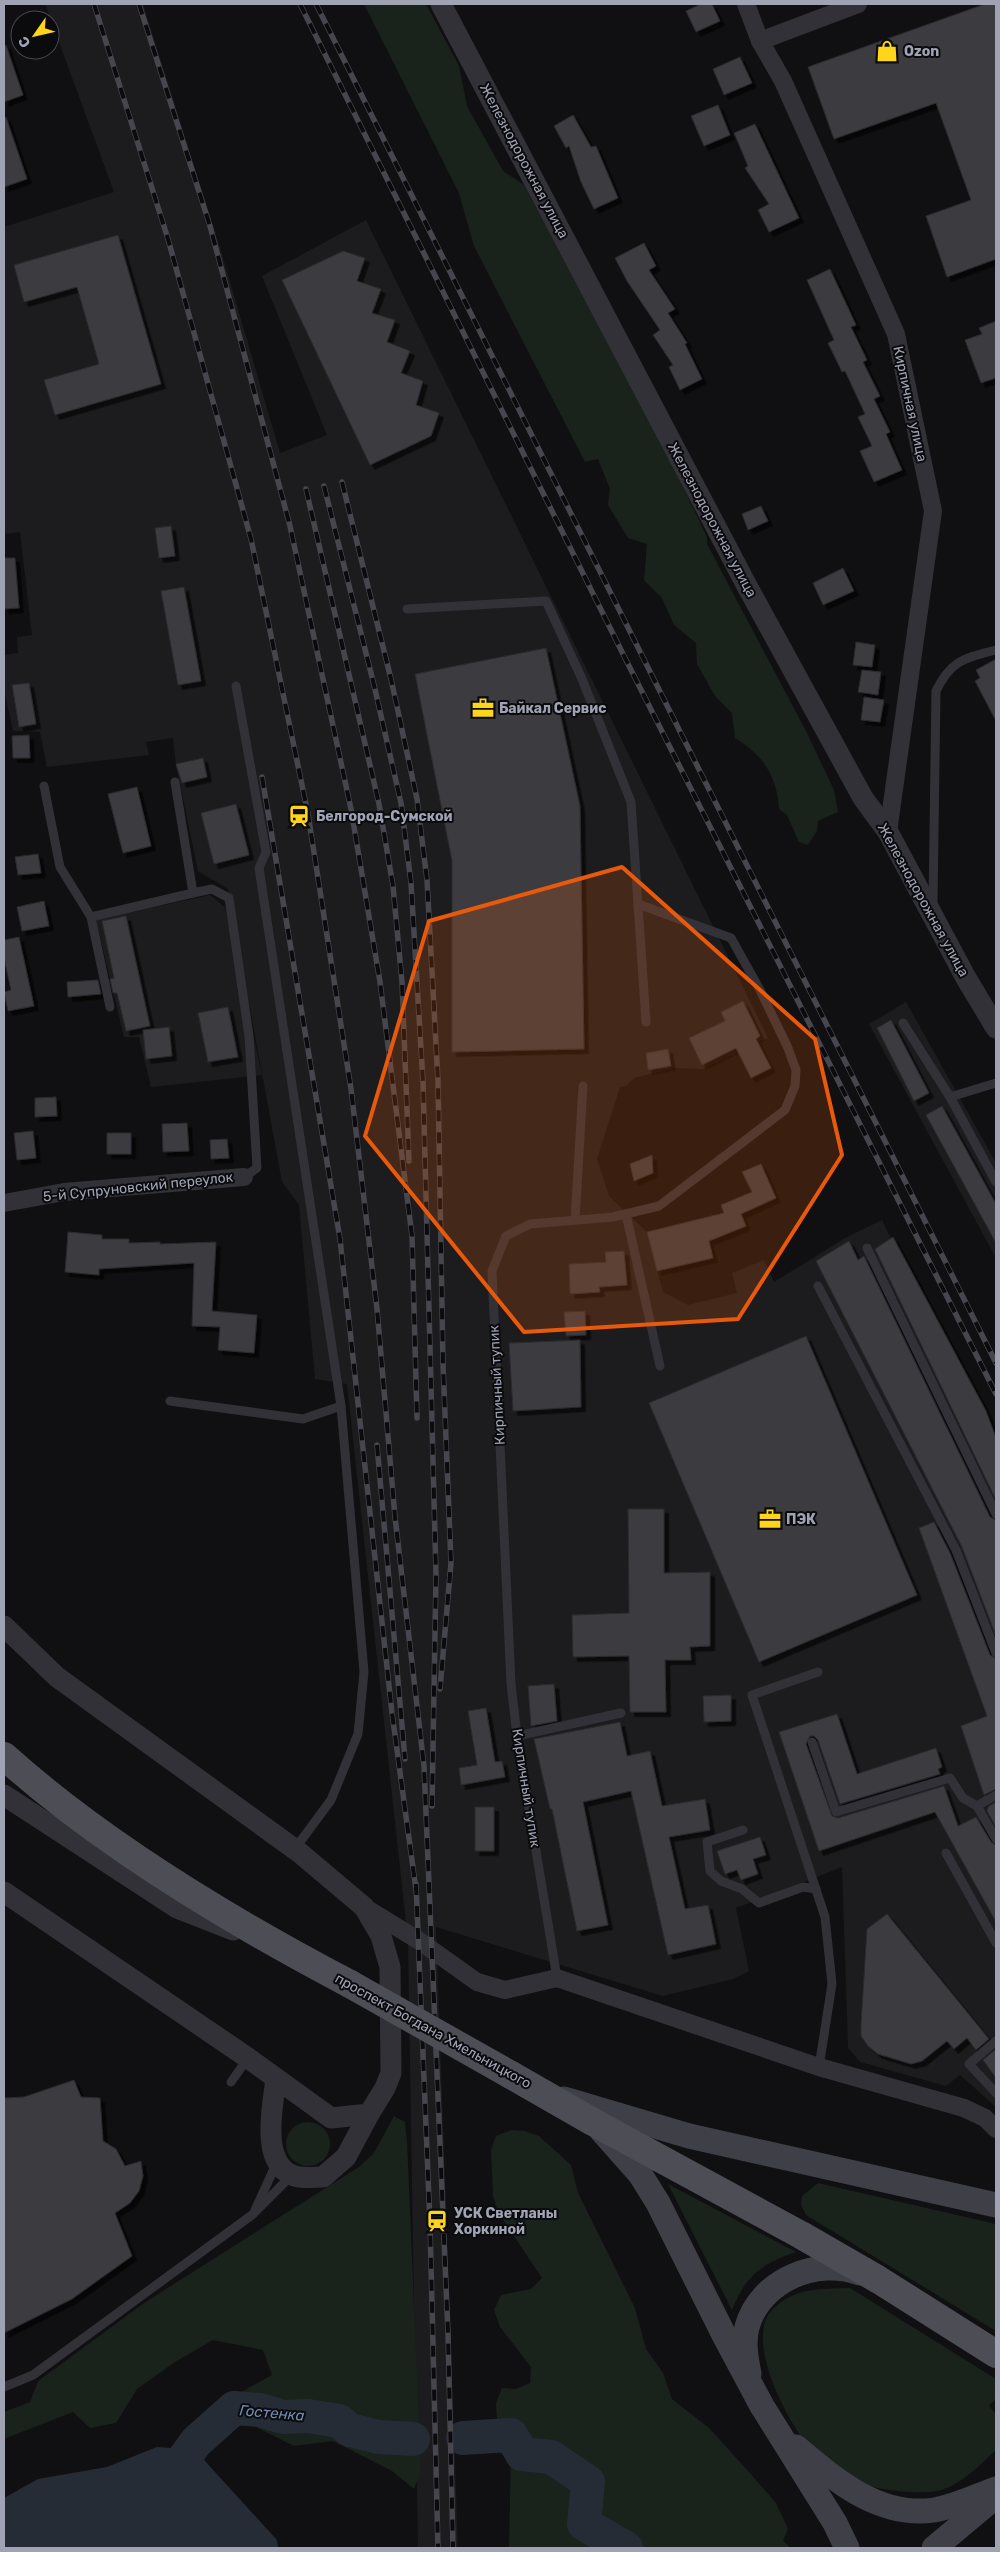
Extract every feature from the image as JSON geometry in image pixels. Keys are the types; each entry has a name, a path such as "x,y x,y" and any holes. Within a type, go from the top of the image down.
{"main road":[{"name":"проспект Богдана Хмельницкого","path":"4,1756 40,1788 160,1874 285,1950 350,1984 545,2093 593,2122 706,2182 879,2280 996,2354"},
{"path":"545,2093 689,2136 996,2205"},
{"path":"593,2122 620,2149 640,2174 658,2203 723,2334 762,2406 782,2436 848,2548"},
{"path":"762,2406 749,2374 745,2349 747,2327 764,2296 791,2277 821,2267 837,2266 879,2280"},
{"path":"782,2436 818,2466 862,2496 899,2511 936,2510 996,2489"},
{"path":"934,2548 996,2496"},
{"path":"945,2548 972,2516"}],"street":[{"name":"Железнодорожная улица","path":"441,4 747,586 863,798 888,832 932,915 996,1028"},
{"name":"Кирпичная улица","path":"746,4 760,41 783,81 896,334 933,511 888,832"},
{"path":"760,41 858,4"},
{"name":"5-й Супруновский переулок","path":"4,1203 64,1192 244,1177"},
{"path":"4,1626 57,1678 294,1850 364,1907 418,1940 477,1982 505,1990 558,1978 819,2067 964,2108 985,2118 996,2129"},
{"path":"4,1795 177,1908 285,1950"},
{"path":"4,1892 248,2058 331,2118 369,2114"},
{"path":"276,2078 270,2133 284,2169 323,2177 346,2156 386,2088 391,2073 390,1967 381,1936 364,1907"}],"lane":[{"path":"407,609 546,601 582,679 631,802 646,1022"},
{"path":"932,915 936,691 946,672 964,658 996,650"},
{"path":"236,686 266,852 259,868 341,1406 364,1672 358,1734 332,1800 294,1850"},
{"path":"176,782 193,892"},
{"path":"44,786 60,867 91,917 110,1007"},
{"path":"91,917 212,889 229,898 249,1036 257,1168 244,1177"},
{"name":"Кирпичный тупик","path":"558,1978 517,1736 511,1684 492,1271 506,1236 530,1224 613,1217 659,1206 784,1110 795,1086 796,1070 788,1048 760,990 731,938 638,904"},
{"path":"903,1023 950,1098 996,1182"},
{"path":"950,1098 996,1083"},
{"path":"575,1220 583,1086"},
{"path":"626,1214 660,1366"},
{"path":"867,1248 996,1514"},
{"path":"818,1286 956,1550 996,1653"},
{"path":"170,1401 303,1419 341,1406"},
{"path":"818,1672 752,1695 825,1918 832,1984 819,2067"},
{"path":"517,1736 621,1713"},
{"path":"812,1742 836,1812 950,1778 963,1798 977,1806 996,1839"},
{"path":"977,1806 996,1795"},
{"path":"743,1830 708,1842 710,1871 721,1881 742,1888 759,1903 803,1887 816,1889"},
{"path":"946,1853 996,1943"},
{"path":"996,2041 969,2064 996,2093"},
{"path":"231,2082 248,2058"},
{"path":"4,2387 33,2375 252,2215 284,2169"},
{"path":"252,2215 284,2169"}],"highlighted area":[{"path":"622,867 815,1039 842,1155 738,1319 524,1332 365,1136 429,921"}],"shaded area":[{"path":"45,4 143,4 221,251 280,453 327,435 262,276 366,220 768,1038 703,1069 674,1068 634,1078 626,1086 620,1087 597,1159 609,1196 647,1232 663,1292 688,1305 737,1293 732,1273 764,1260 774,1282 845,1238 882,1220 996,1454 996,2107 960,2075 946,2086 860,2062 848,2048 842,1867 736,1908 749,1971 733,1979 663,1996 436,1927 458,2548 418,2548 408,1941 347,1384 315,1379 299,1205 282,1182 228,889 198,871 176,765 173,738 146,742 149,755 47,767 40,732 13,731 4,689 4,655 18,653 17,637 32,635 20,532 4,534 4,227 114,192 60,45 60,10 47,10"},
{"path":"364,4 426,4 459,66 467,106 503,171 524,185 664,447 707,537 707,544 807,733 834,790 838,812 818,821 817,831 808,845 799,842 787,815 779,809 778,797 772,777 761,759 735,738 732,713 715,696 697,664 696,643 674,625 662,598 644,580 647,544 628,538 608,505 610,489 598,459 585,462 474,246 459,193"},
{"path":"210,895 225,907 262,1075 151,1087 139,1037 124,1037 96,920"},
{"path":"906,1002 996,1163 996,1258 869,1024"},
{"path":"394,2116 405,2122 407,2141 421,2471 414,2489 392,2471 333,2441 294,2446 248,2423 234,2396 272,2375 263,2350 213,2340 175,2362 137,2389 116,2423 90,2428 73,2412 4,2439 4,2412 30,2402 38,2381 147,2301 359,2167 374,2153"},
{"path":"312,2122 324,2128 329,2135 329,2153 324,2160 317,2165 304,2166 296,2163 289,2156 286,2140 289,2132 296,2125"},
{"path":"511,2130 525,2131 539,2136 571,2165 578,2193 635,2308 646,2349 663,2373 672,2399 709,2428 776,2503 788,2529 783,2541 791,2548 509,2548 511,2447 497,2419 496,2403 502,2388 516,2389 530,2383 531,2367 500,2327 494,2310 501,2295 531,2289 542,2278 498,2212 493,2196 491,2150 496,2136"},
{"path":"818,2183 996,2224 996,2331 806,2215 801,2205 802,2196"},
{"path":"668,2184 796,2252 773,2261 756,2272 743,2288 732,2310"},
{"path":"850,2288 996,2379 996,2398 989,2406 996,2414 996,2450 957,2483 932,2492 908,2492 868,2486 848,2479 815,2454 805,2442 783,2405 773,2384 766,2362 763,2342 764,2324 772,2310 780,2302 799,2293 818,2289"},
{"path":"157,2447 186,2449 204,2460 277,2540 278,2548 4,2548 4,2498 38,2479 107,2467"}],"building":[{"path":"701,4 712,4 720,21 696,32 686,11"},
{"path":"985,4 996,4 996,259 947,277 926,216 971,200 936,103 834,139 808,67"},
{"path":"6,45 23,95 4,102 4,46"},
{"path":"740,57 752,83 724,95 713,69"},
{"path":"718,105 730,135 704,146 691,116"},
{"path":"573,115 591,147 596,146 618,198 594,209 581,182 569,146 566,148 554,126"},
{"path":"6,117 27,179 4,187 4,118"},
{"path":"755,124 799,218 769,232 758,210 769,204 745,168 748,166 734,133"},
{"path":"118,235 161,384 55,415 44,380 99,364 77,287 24,302 14,265"},
{"path":"644,243 656,266 649,270 675,309 668,313 687,343 685,344 702,379 680,390 669,367 673,365 653,335 660,330 627,281 615,258"},
{"path":"343,251 365,258 357,281 381,289 372,313 395,320 387,342 410,351 401,373 423,381 416,405 439,413 431,436 370,465 282,280"},
{"path":"830,269 856,325 851,327 867,360 863,362 880,396 874,399 890,432 886,434 902,470 874,482 860,451 872,446 858,417 865,414 845,371 842,372 828,343 834,340 807,280"},
{"path":"996,321 996,378 981,383 965,340 982,334 979,328"},
{"path":"761,506 768,521 748,530 742,514"},
{"path":"171,526 175,556 159,558 155,528"},
{"path":"4,558 15,558 19,608 4,609"},
{"path":"843,568 854,591 823,605 813,583"},
{"path":"184,587 201,681 178,685 161,591"},
{"path":"856,642 875,645 872,667 853,665"},
{"path":"546,648 580,806 584,1049 452,1052 452,861 415,674"},
{"path":"996,659 996,721 975,681 980,678 976,670"},
{"path":"862,670 881,672 878,695 858,692"},
{"path":"29,683 36,724 19,727 12,685"},
{"path":"864,697 884,700 880,722 861,720"},
{"path":"29,735 30,758 13,758 12,736"},
{"path":"203,758 207,777 182,783 176,764"},
{"path":"137,787 151,846 123,853 108,794"},
{"path":"236,804 249,855 214,864 201,813"},
{"path":"38,854 41,873 18,875 15,857"},
{"path":"44,901 49,926 22,931 17,907"},
{"path":"126,916 150,1026 126,1031 117,993 113,993 110,979 114,978 102,921"},
{"path":"19,937 34,1006 8,1011 4,992 11,990 4,958 4,940"},
{"path":"98,980 101,994 68,997 67,982"},
{"path":"743,1001 760,1036 756,1039 771,1068 751,1078 736,1048 702,1065 689,1038 725,1021 721,1012"},
{"path":"228,1007 238,1057 208,1062 198,1013"},
{"path":"891,1020 929,1093 914,1101 877,1028"},
{"path":"169,1027 172,1056 146,1059 143,1030"},
{"path":"668,1049 671,1066 648,1070 646,1053"},
{"path":"56,1097 57,1116 35,1117 35,1098"},
{"path":"942,1106 996,1204 996,1243 926,1115"},
{"path":"187,1123 189,1151 163,1152 162,1124"},
{"path":"33,1131 36,1158 17,1160 14,1133"},
{"path":"107,1133 131,1133 131,1154 107,1154"},
{"path":"227,1139 229,1158 211,1159 210,1140"},
{"path":"652,1155 653,1173 634,1181 630,1164"},
{"path":"761,1164 776,1198 741,1214 746,1226 709,1241 713,1258 657,1271 647,1232 724,1213 721,1205 752,1192 742,1172"},
{"path":"68,1232 102,1235 102,1239 129,1239 129,1243 216,1242 212,1311 257,1315 254,1353 218,1350 220,1327 192,1326 194,1263 99,1269 99,1275 65,1272"},
{"path":"893,1237 986,1411 996,1438 996,1500 875,1249"},
{"path":"849,1241 858,1260 864,1256 990,1517 996,1520 996,1636 962,1547 816,1261"},
{"path":"624,1251 627,1285 599,1287 600,1292 570,1294 569,1264 606,1262 605,1252"},
{"path":"585,1311 586,1335 566,1336 564,1312"},
{"path":"806,1336 917,1595 759,1662 649,1403"},
{"path":"580,1340 581,1407 513,1411 509,1343"},
{"path":"628,1509 664,1509 664,1573 710,1572 710,1646 690,1647 691,1660 665,1660 666,1712 630,1712 629,1656 573,1657 572,1615 629,1613"},
{"path":"934,1522 950,1553 990,1655 996,1659 996,1789 984,1795 961,1726 987,1716 919,1528"},
{"path":"554,1684 557,1721 531,1726 528,1686"},
{"path":"731,1695 731,1721 704,1722 703,1696"},
{"path":"486,1708 495,1762 502,1761 505,1777 461,1785 459,1768 477,1765 468,1711"},
{"path":"837,1714 857,1774 936,1748 942,1767 938,1769 940,1774 840,1804 818,1740 814,1736 810,1736 806,1744 832,1816 838,1818 944,1786 958,1826 976,1817 991,1842 996,1845 996,1922 935,1812 819,1851 779,1732"},
{"path":"620,1722 627,1756 650,1751 662,1806 705,1799 710,1830 669,1837 685,1909 708,1905 716,1944 668,1955 631,1791 583,1802 608,1925 577,1931 552,1809 550,1809 534,1739"},
{"path":"996,1802 996,1827 987,1811 988,1807"},
{"path":"475,1807 494,1807 494,1851 475,1851"},
{"path":"760,1837 766,1855 753,1859 758,1874 741,1880 737,1870 725,1874 717,1851"},
{"path":"887,1914 989,2039 976,2050 967,2038 954,2049 947,2041 922,2061 911,2064 878,2054 868,2046 861,2036 867,1929"},
{"path":"996,2049 996,2078 983,2060"},
{"path":"74,2080 81,2097 100,2098 103,2141 116,2149 125,2166 141,2161 143,2176 139,2191 130,2203 115,2213 132,2256 72,2299 4,2333 4,2098 24,2097"}],"waterway":[{"name":"Гостенка","path":"149,2548 172,2475 196,2442 234,2408 260,2410 283,2417 308,2416 339,2421 350,2430 379,2437 413,2439"},
{"name":"Гостенка","path":"463,2438 511,2435 522,2454 551,2457 588,2482 584,2524 626,2548"}],"railway":[{"path":"94,4 168,239 251,539 308,814 351,1089 377,1309 395,1517 424,1766 448,2333 453,2548"},
{"path":"139,4 210,226 290,526 351,809 380,982 412,1236 417,1418"},
{"path":"300,4 623,654 996,1394"},
{"path":"316,4 996,1363"},
{"path":"342,482 391,679 417,799 427,880 438,1081 443,1364 451,1563 440,1689"},
{"path":"324,486 374,685 401,803 411,883 423,1082 436,1575 432,1806"},
{"path":"306,489 379,804 393,886 402,982 409,1161"},
{"path":"262,777 340,1239 392,1713 416,1890"},
{"path":"377,1445 405,1759"},
{"path":"416,1884 430,2224 438,2548"}],"place":[{"name":"Ozon","path":"887,51"},
{"name":"Байкал Сервис","path":"483,708"},
{"name":"Белгород-Сумской","path":"299,816"},
{"name":"ПЭК","path":"770,1519"},
{"name":"УСК Светланы Хоркиной","path":"437,2221"}]}
